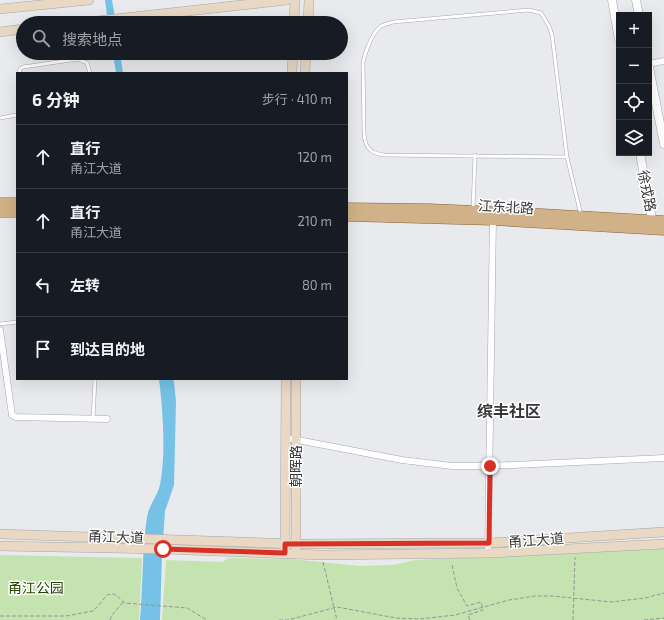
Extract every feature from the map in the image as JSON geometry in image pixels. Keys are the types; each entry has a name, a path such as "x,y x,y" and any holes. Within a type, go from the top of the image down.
{"main road":[{"path":"0,9 90,0"},
{"path":"145,16 287,0"},
{"path":"295,16 296,0"},
{"path":"308,16 309,0"},
{"path":"0,32 16,30"},
{"path":"292,72 293,60"},
{"path":"305,72 306,60"},
{"path":"0,203 16,203"},
{"name":"江东北路","path":"348,208 473,211 493,216 657,227 664,221"},
{"path":"0,212 16,212"},
{"name":"江东北路","path":"348,216 582,216 657,227"},
{"name":"朝晖路","path":"285,553 287,438 286,380"},
{"name":"朝晖路","path":"296,380 296,554"},
{"name":"甬江大道","path":"0,534 297,544 489,543 664,532"},
{"name":"甬江大道","path":"0,546 140,548 321,555 488,554 664,544"}],"street":[{"path":"612,0 616,23"},
{"path":"636,0 638,12"},
{"path":"652,63 664,61"},
{"path":"652,82 664,144"},
{"name":"徐戎路","path":"641,156 657,227"},
{"path":"488,554 493,216"},
{"path":"0,330 12,415 16,417 107,419"},
{"path":"287,438 426,464 452,466 490,466 664,458"}],"lane":[{"path":"567,157 378,154 370,150 365,144 363,62 365,52 371,40 380,27 393,22 529,10 541,13 550,26 552,35 567,157 582,216"},
{"path":"19,72 23,67 71,60"},
{"path":"80,60 87,63 90,72"},
{"path":"0,118 16,116"},
{"path":"473,211 475,155"},
{"path":"0,324 16,322"},
{"path":"93,419 95,380"}],"path":[{"path":"321,555 327,572 337,620"},
{"path":"573,620 575,556"},
{"path":"452,565 457,588 467,606 481,602 483,610 468,616 470,620"},
{"path":"0,616 66,616 93,611 107,595 113,593 123,602 187,608 207,620"},
{"path":"279,620 302,617 334,607 341,607 396,618 439,618 509,600 535,596 553,596 611,602 645,598 664,593"},
{"path":"110,620 112,615 123,602"},
{"path":"644,620 664,618"}],"green space":[{"path":"664,548 664,620 162,620 166,560 222,562 229,558 291,559 360,566 393,565 415,560"},
{"name":"甬江公园","path":"0,555 142,558 139,620 0,620"}],"water":[{"path":"105,0 112,0 115,16 107,16"},
{"path":"114,60 121,60 123,72 116,72"},
{"path":"159,380 173,380 176,401 174,485 165,511 160,620 140,620 144,542 147,517 160,485 162,473 162,405"}],"district":[{"name":"缤丰社区","path":"509,411"}],"route":[{"path":"163,549 285,553 285,544 489,543 490,466"}]}
